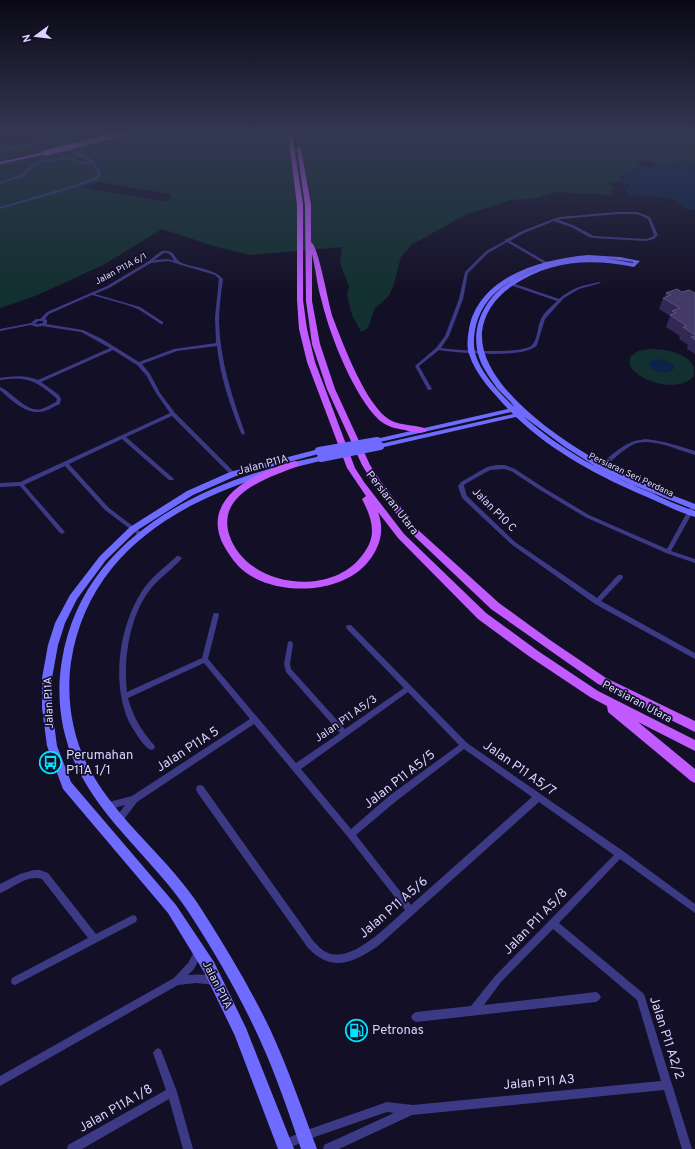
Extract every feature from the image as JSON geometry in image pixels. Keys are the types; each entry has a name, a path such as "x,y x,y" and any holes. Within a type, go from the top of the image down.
{"main road":[{"name":"Persiaran Utara","path":"301,187 300,300 303,329 311,362 321,390 352,468 361,484 401,536 482,616 534,654 594,694 695,746"},
{"name":"Persiaran Utara","path":"303,187 308,205 309,301 313,329 321,361 332,389 366,465 376,481 414,531 495,606 602,681 695,727"},
{"path":"308,239 317,258 319,279 332,324 354,374 374,411 384,420 396,426 424,430"},
{"path":"295,464 257,479 244,487 232,497 225,506 222,516 221,525 224,536 235,556 251,571 274,581 300,585 325,582 346,575 362,563 372,550 376,539 377,527 361,484"},
{"path":"594,694 695,777"}],"street":[{"path":"0,208 73,187"},
{"path":"430,389 417,366 438,349 447,336 461,299 466,273 487,252 506,240 523,232 554,220 567,217 638,213 649,218 656,234 652,238 646,240 594,237 572,226 554,220"},
{"path":"506,240 548,265"},
{"path":"150,262 160,253 166,252 172,254 178,262"},
{"name":"Persiaran Seri Perdana","path":"693,510 601,467 518,411 489,370 480,352 478,333 482,317 494,298 511,284 548,265 565,258 590,256 613,257 637,261 634,265 603,259 583,259 548,265 528,270 505,281 486,296 475,316 472,332 472,352 475,361 487,380 518,411 556,446 580,462 631,488 693,510"},
{"name":"Jalan P11A 6/1","path":"32,324 33,321 42,319 48,313 108,287 150,262 164,260 178,262 219,276 221,279 217,321 219,344 230,400 243,433"},
{"path":"438,349 472,352 528,350 533,346 544,318 559,300 573,289 599,283"},
{"path":"511,284 559,300"},
{"path":"91,294 139,308 162,323"},
{"path":"42,319 45,320 42,325"},
{"path":"0,330 32,324 82,331 139,364 148,374 158,393 173,414 233,474"},
{"path":"139,364 176,350 219,344"},
{"path":"40,381 113,348"},
{"path":"0,379 25,377 40,381 59,399 58,403 52,406 37,411 30,410 0,388"},
{"name":"Jalan P11A","path":"379,443 424,430 518,411"},
{"name":"Jalan P11A","path":"286,1147 241,1033 199,951 172,909 67,784 52,746 47,708 47,678 53,645 60,623 73,597 103,558 161,510 190,493 233,474 379,443 518,411"},
{"path":"0,484 21,484 173,414"},
{"path":"123,437 171,480"},
{"path":"601,467 632,444 639,441 658,442 695,453"},
{"name":"Jalan P11A","path":"307,1142 263,1031 228,964 186,895 108,806 86,773 77,755 65,705 64,675 68,644 85,598 112,561 137,531 218,490 260,474 320,455"},
{"path":"66,464 107,509 137,531"},
{"name":"Jalan P10 C","path":"695,561 668,552 587,516 513,470 505,467 497,466 489,468 463,483 461,491 464,497 512,543 597,602 695,656"},
{"path":"21,484 62,532"},
{"path":"668,552 693,510"},
{"path":"151,747 136,728 127,708 122,686 124,653 131,621 145,592 157,577 179,558"},
{"path":"597,602 620,576"},
{"path":"204,660 216,615"},
{"name":"Jalan P11 A5/7","path":"349,627 464,745 620,854 695,909"},
{"path":"290,644 287,664 288,670 344,734"},
{"path":"124,696 204,660"},
{"path":"204,660 296,768 410,910"},
{"name":"Jalan P11 A5/3","path":"296,768 409,688"},
{"name":"Jalan P11A 5","path":"108,806 134,799 255,720"},
{"name":"Jalan P11 A5/5","path":"350,834 392,799 464,745"},
{"name":"Jalan P11 A5/6","path":"200,789 311,945 325,957 341,959 362,952 375,943 410,910 538,797"},
{"name":"Jalan P11A 5","path":"119,819 134,799"},
{"name":"Jalan P11 A5/8","path":"473,1011 498,979 620,854"},
{"path":"0,889 30,874 40,873 45,876 94,940"},
{"path":"15,981 133,919"},
{"name":"Jalan P11 A2/2","path":"553,923 641,997 687,1149"},
{"path":"0,1080 177,981 191,966 199,951"},
{"path":"177,981 196,979 215,981"},
{"path":"416,1017 596,997"},
{"path":"158,1053 172,1092 188,1149"},
{"name":"Jalan P11 A3","path":"286,1147 307,1142 387,1107 413,1110 667,1085"},
{"name":"Jalan P11A 1/8","path":"72,1149 172,1092"},
{"name":"Jalan P11 A3","path":"328,1149 413,1110"}],"green space":[{"path":"0,187 86,187 83,188 169,202 171,194 126,187 613,187 612,195 556,192 533,199 510,200 465,215 411,245 401,257 393,287 388,297 375,308 368,328 361,332 352,315 347,295 349,287 340,263 342,247 250,255 214,246 162,229 105,264 38,295 0,308"},
{"path":"650,349 675,352 686,358 694,367 694,376 679,384 670,385 660,384 643,377 635,372 630,366 630,357 638,351"}],"water":[{"path":"630,187 695,187 695,210 683,208 677,201 669,198 627,195 626,189"},
{"path":"657,359 667,361 674,365 674,369 665,373 654,370 649,366 649,362"}],"building":[{"path":"677,289 682,292 689,290 695,293 695,335 683,327 687,326 670,315 676,313 672,311 680,308 663,298 671,295 666,293"}],"place":[{"name":"Perumahan P11A 1/1","path":"50,763"},
{"name":"Petronas","path":"356,1031"}]}
